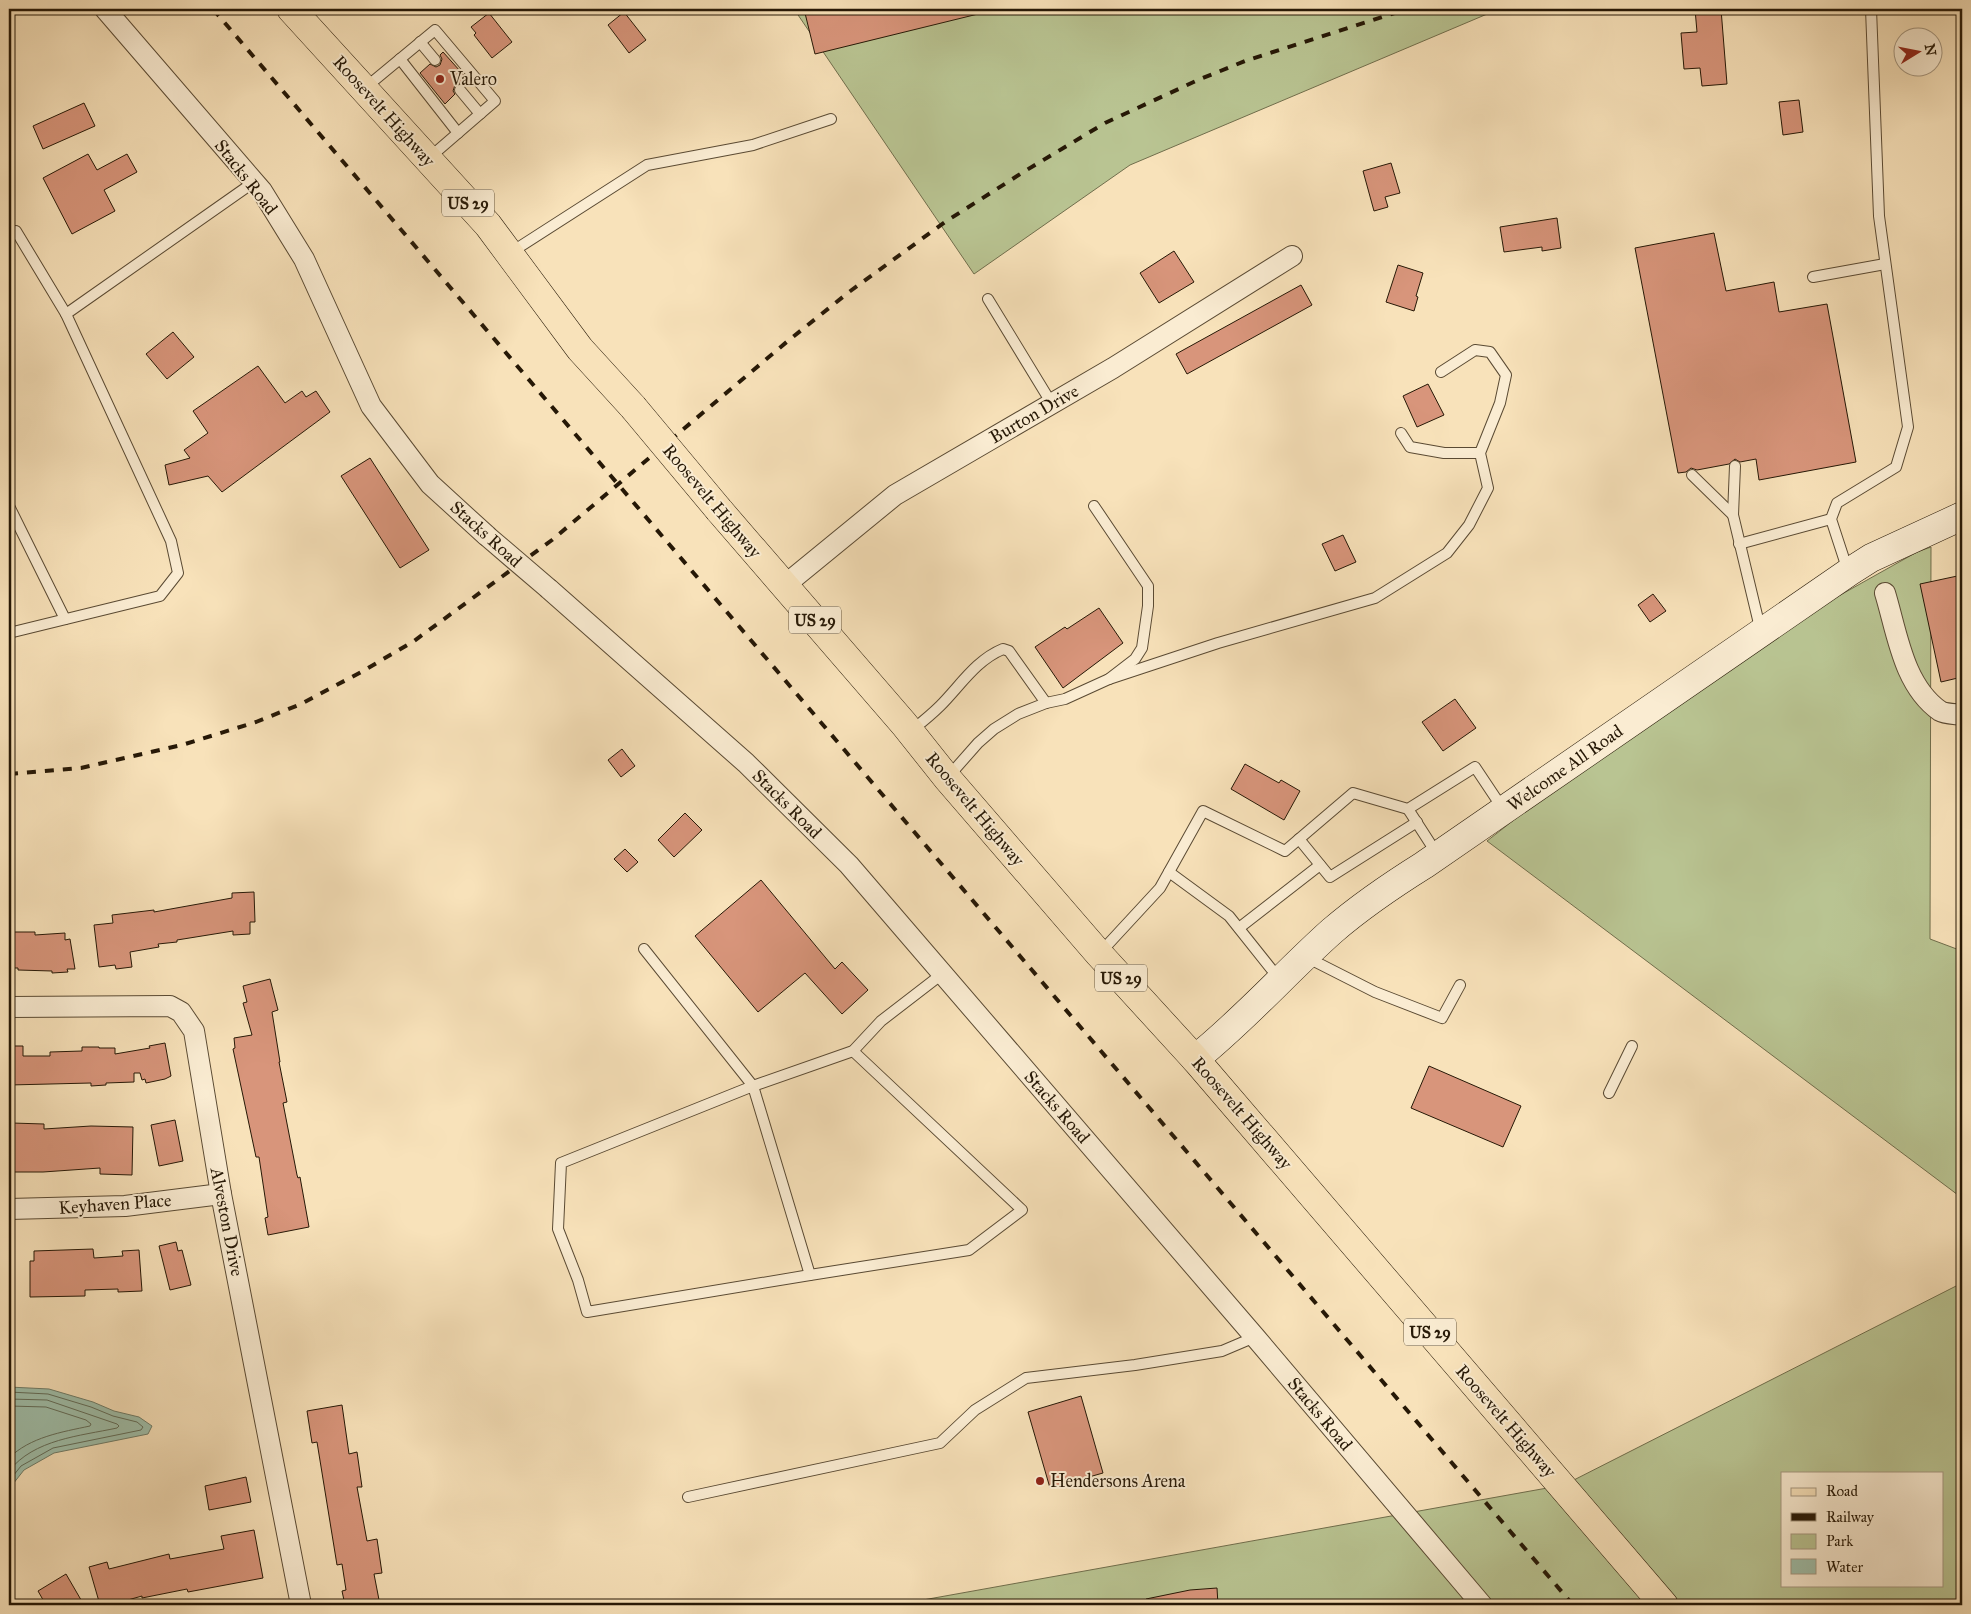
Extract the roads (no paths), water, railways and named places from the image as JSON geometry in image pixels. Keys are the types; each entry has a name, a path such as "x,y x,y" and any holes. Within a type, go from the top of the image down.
{"main road":[{"name":"Roosevelt Highway","path":"291,9 488,225 580,349 785,585 947,778 1099,954 1195,1059 1664,1605"}],"street":[{"name":"Stacks Road","path":"105,9 262,191 304,259 371,406 430,484 746,763 848,865 1255,1337 1482,1605"},
{"name":"Burton Drive","path":"785,585 895,496 1122,363 1292,256"},
{"name":"Welcome All Road","path":"1195,1059 1221,1038 1351,915 1393,884 1504,810 1849,572 1871,558 1962,516"},
{"path":"1885,593 1908,672 1923,693 1941,712 1962,715"},
{"name":"Alveston Drive","path":"9,1006 170,1006 181,1012 194,1031 221,1194 301,1605"},
{"name":"Keyhaven Place","path":"9,1209 125,1206 221,1194"}],"lane":[{"path":"1849,572 1831,519 1837,503 1896,467 1908,427 1879,216 1872,9"},
{"path":"364,89 436,30 495,101 428,159"},
{"path":"420,42 435,60"},
{"path":"400,59 458,133"},
{"path":"460,90 480,114"},
{"path":"510,254 648,165 753,145 831,119"},
{"path":"66,314 254,182"},
{"path":"9,235 16,231 66,314 171,541 178,572 160,596 9,633"},
{"path":"1813,277 1885,264"},
{"path":"988,299 1052,404"},
{"path":"947,778 978,743 994,729 1018,714 1046,703 1065,699 1109,679 1218,643 1375,598 1447,553 1469,525 1488,488 1480,453 1500,403 1506,375 1490,352 1475,350 1441,372"},
{"path":"1401,433 1410,447 1444,453 1480,453"},
{"path":"1735,466 1733,515 1761,632"},
{"path":"1692,475 1733,515"},
{"path":"9,506 65,619"},
{"path":"1094,506 1148,586 1148,606 1142,648 1135,659 1109,679"},
{"path":"1740,544 1831,519"},
{"path":"910,732 940,705 972,669 994,652 1003,649 1009,651 1046,703"},
{"path":"1408,809 1475,767 1504,810"},
{"path":"1099,954 1160,888 1203,811 1285,851 1352,793 1408,809 1438,855"},
{"path":"1299,839 1330,878 1417,822"},
{"path":"1239,928 1320,865"},
{"path":"1169,872 1229,916 1280,981"},
{"path":"644,950 753,1086 810,1275"},
{"path":"1305,957 1375,992 1442,1018 1460,985"},
{"path":"853,1051 1022,1210 969,1250 587,1312 578,1280 558,1229 561,1162 753,1086 853,1051 881,1021 942,974"},
{"path":"1609,1093 1632,1046"},
{"path":"688,1497 940,1444 975,1410 1026,1378 1135,1366 1222,1351 1255,1337"}],"water":[{"path":"9,1387 49,1389 93,1402 114,1411 139,1417 152,1426 148,1434 54,1453 24,1470 9,1489"}],"railway":[{"path":"213,9 1573,1605"},
{"path":"9,774 81,768 182,745 256,722 301,704 363,671 414,641 552,540 789,340 849,292 945,222 1025,171 1105,123 1198,80 1245,61 1407,9"}],"place":[{"name":"Valero","path":"440,79"},
{"name":"Hendersons Arena","path":"1040,1481"}]}
